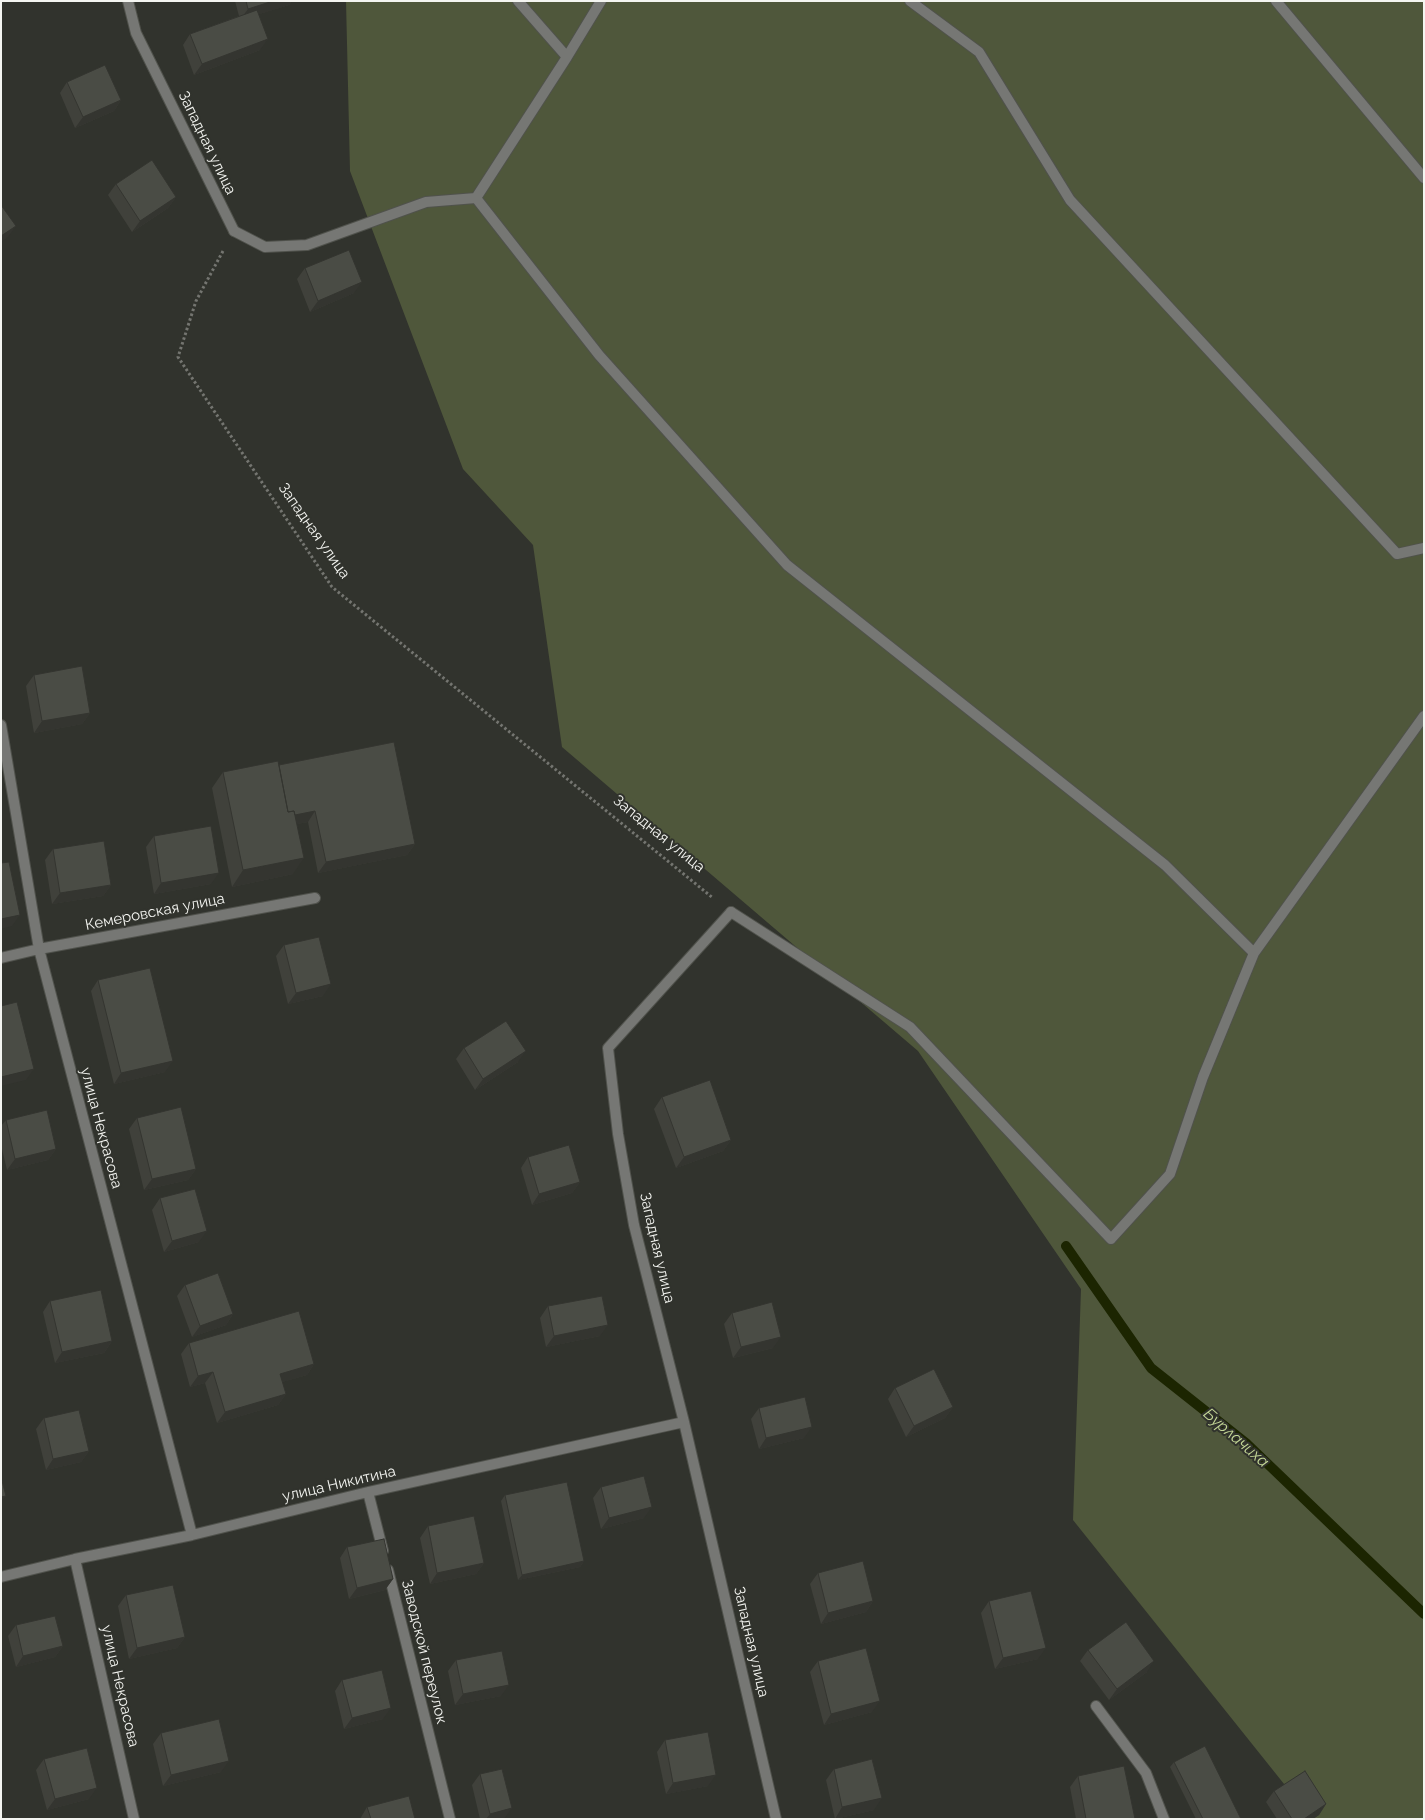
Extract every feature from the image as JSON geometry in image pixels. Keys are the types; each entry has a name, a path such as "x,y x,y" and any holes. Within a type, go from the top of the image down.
{"street":[{"name":"Западная улица","path":"128,1 136,33 234,231"},
{"path":"518,1 567,58"},
{"path":"476,198 567,58 601,1"},
{"path":"910,1 979,52 1070,200 1397,554 1424,548"},
{"path":"1276,1 1424,178"},
{"path":"234,231 265,247 308,245 426,202 476,198"},
{"path":"476,198 599,354 787,565 1165,865 1254,953"},
{"path":"731,912 910,1027 1111,1239 1170,1174 1204,1076 1254,953 1424,716"},
{"name":"улица Некрасова","path":"1,725 39,949 192,1535"},
{"name":"Кемеровская улица","path":"1,958 39,949 315,898"},
{"name":"Западная улица","path":"731,912 608,1048 618,1134 634,1225 684,1422 776,1819"},
{"name":"улица Никитина","path":"1,1577 75,1559 192,1535 368,1492 684,1422"},
{"name":"Заводской переулок","path":"368,1492 450,1819"},
{"name":"улица Некрасова","path":"75,1559 134,1819"},
{"path":"1096,1706 1146,1773 1164,1819"}],"path":[{"name":"Западная улица","path":"234,231 196,301 178,357 332,587 731,912"}],"green space":[{"path":"346,1 1424,1 1424,1819 1312,1819 1073,1520 1081,1289 918,1051 562,747 533,545 463,469 350,171"}],"building":[{"path":"246,1 273,1 248,9"},
{"path":"257,10 268,39 202,64 190,34"},
{"path":"105,65 121,100 83,117 67,82"},
{"path":"152,160 176,197 140,221 116,184"},
{"path":"1,205 16,226 1,236"},
{"path":"349,250 362,282 318,301 305,268"},
{"path":"82,666 90,713 42,721 34,675"},
{"path":"394,742 415,844 326,862 315,811 295,815 294,811 288,812 279,765"},
{"path":"278,761 288,812 294,811 304,858 243,870 223,772"},
{"path":"211,826 219,873 161,883 154,836"},
{"path":"104,841 111,885 60,893 53,849"},
{"path":"9,862 20,915 1,919 1,863"},
{"path":"319,937 331,984 296,993 284,945"},
{"path":"150,968 173,1061 121,1073 98,980"},
{"path":"17,1002 34,1069 1,1077 1,1006"},
{"path":"506,1021 526,1051 483,1079 464,1048"},
{"path":"710,1080 731,1140 684,1157 662,1097"},
{"path":"181,1107 196,1169 152,1179 137,1118"},
{"path":"47,1110 56,1149 15,1159 6,1120"},
{"path":"569,1145 580,1182 539,1194 528,1157"},
{"path":"195,1189 207,1231 172,1241 160,1198"},
{"path":"218,1273 233,1314 200,1326 185,1285"},
{"path":"101,1290 112,1341 62,1352 50,1301"},
{"path":"602,1296 608,1325 554,1336 548,1306"},
{"path":"772,1302 781,1337 741,1347 732,1313"},
{"path":"299,1311 314,1364 280,1374 286,1394 225,1412 213,1372 198,1376 189,1343"},
{"path":"934,1369 953,1407 914,1426 895,1388"},
{"path":"805,1397 812,1427 766,1438 759,1408"},
{"path":"79,1410 89,1451 53,1459 44,1418"},
{"path":"644,1476 652,1507 609,1518 601,1487"},
{"path":"1,1477 6,1496 1,1497"},
{"path":"567,1482 584,1561 522,1575 505,1495"},
{"path":"474,1516 484,1563 437,1573 428,1526"},
{"path":"384,1539 393,1579 357,1588 347,1547"},
{"path":"863,1561 873,1601 828,1613 818,1573"},
{"path":"173,1585 185,1637 137,1648 126,1595"},
{"path":"1031,1591 1046,1648 1003,1658 989,1601"},
{"path":"55,1616 63,1646 23,1656 16,1625"},
{"path":"1126,1622 1154,1661 1117,1689 1088,1650"},
{"path":"866,1648 880,1701 831,1714 818,1661"},
{"path":"502,1651 509,1685 463,1694 456,1660"},
{"path":"382,1670 391,1708 352,1718 342,1680"},
{"path":"219,1719 229,1761 171,1775 161,1733"},
{"path":"708,1732 716,1775 673,1783 665,1740"},
{"path":"1205,1746 1241,1819 1203,1819 1174,1762"},
{"path":"87,1748 97,1788 55,1799 44,1759"},
{"path":"872,1759 882,1798 842,1807 834,1769"},
{"path":"1124,1766 1135,1819 1086,1819 1078,1776"},
{"path":"502,1769 512,1808 490,1814 480,1774"},
{"path":"1305,1771 1326,1804 1304,1819 1292,1819 1274,1791"},
{"path":"409,1796 415,1819 371,1819 367,1807"}],"waterway":[{"name":"Бурлачиха","path":"1066,1246 1151,1368 1247,1444 1424,1614"}]}
